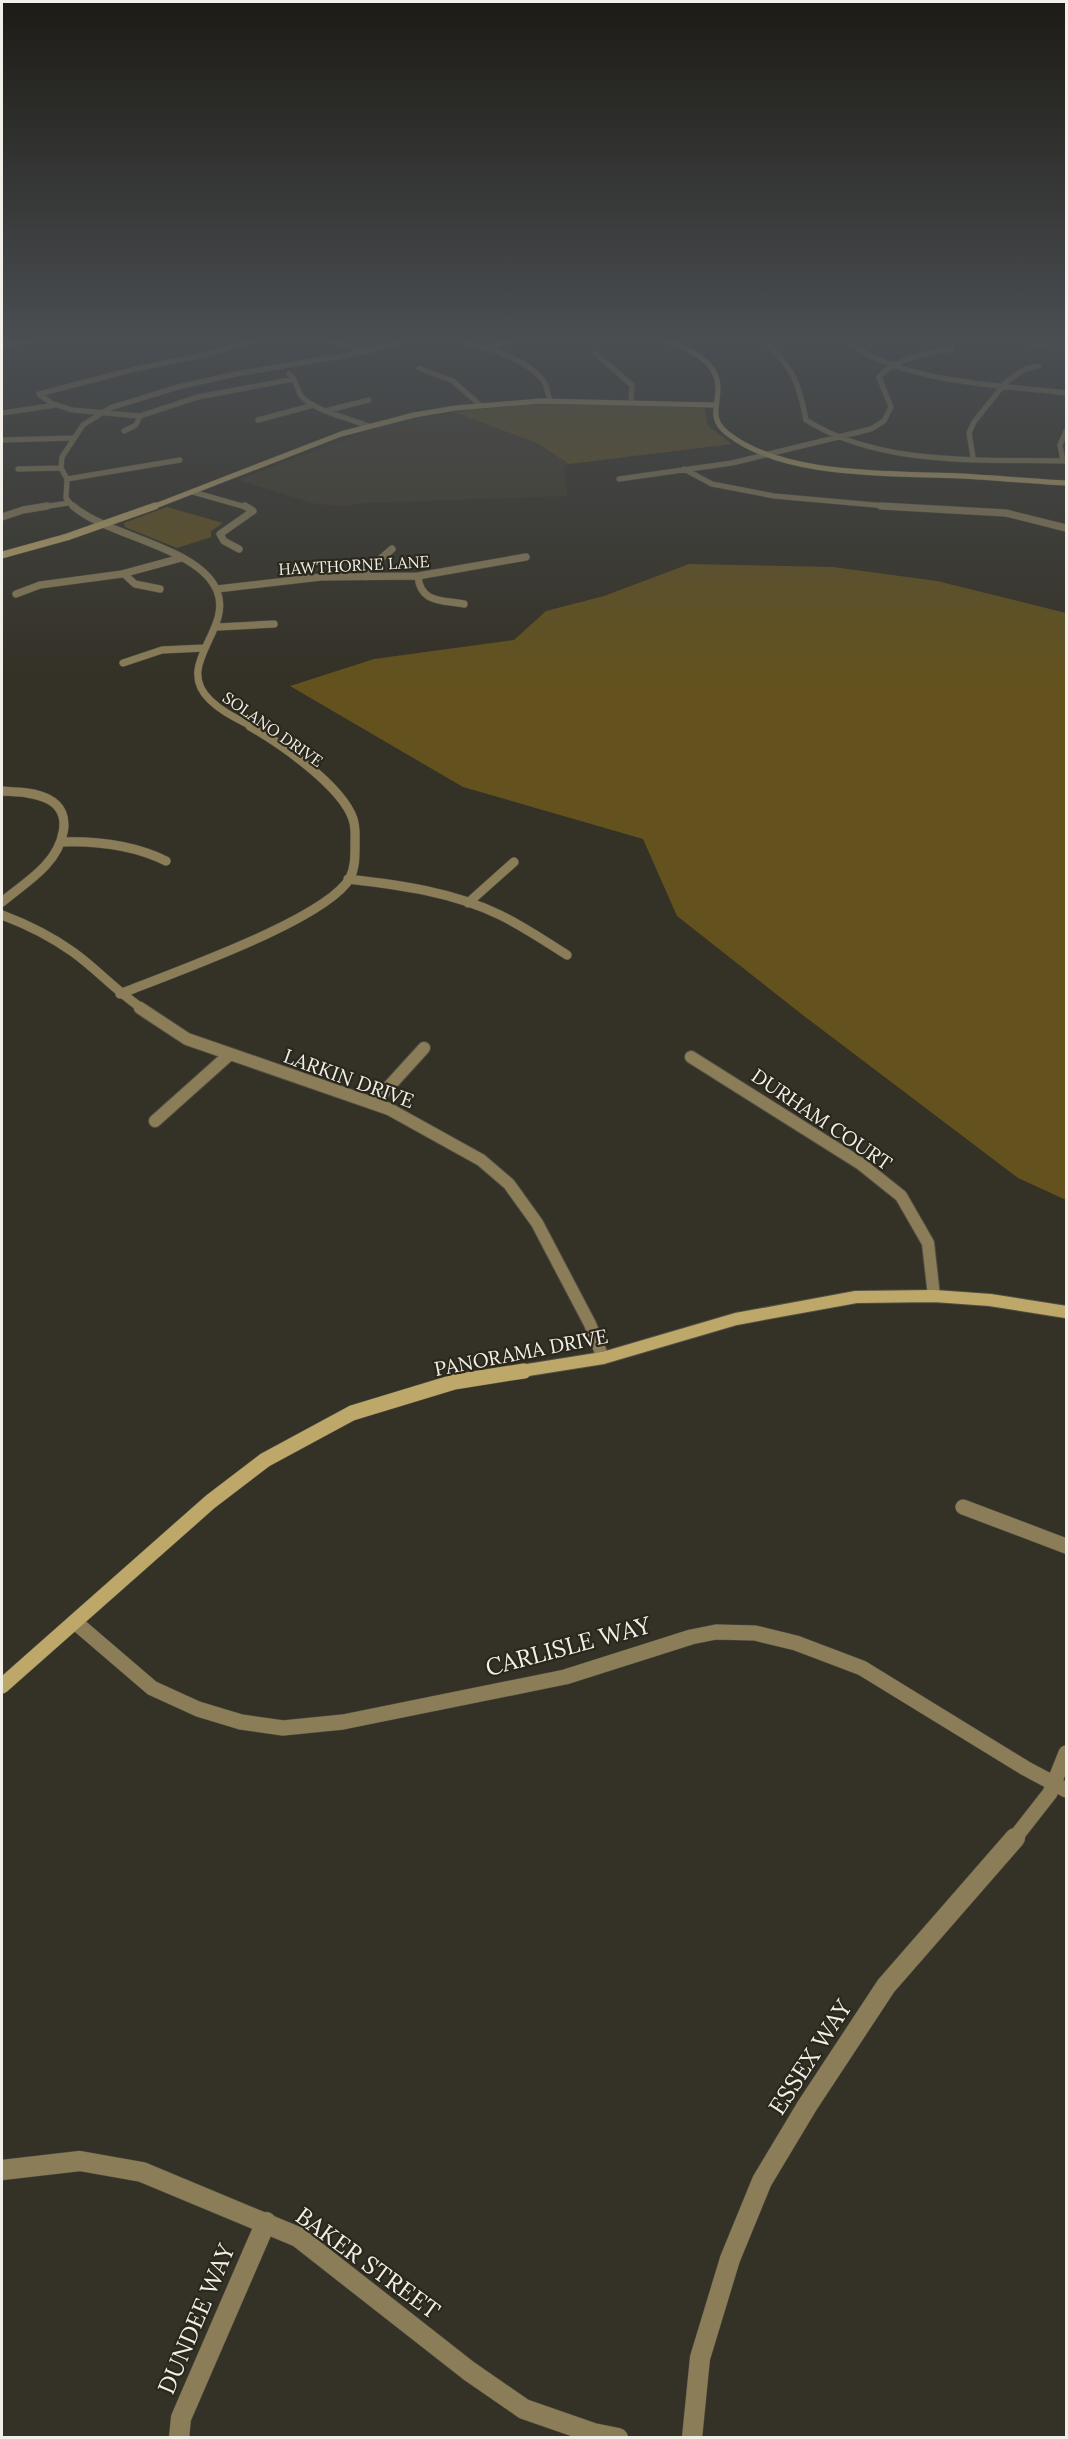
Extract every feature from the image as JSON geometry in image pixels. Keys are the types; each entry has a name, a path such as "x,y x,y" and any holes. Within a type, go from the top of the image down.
{"street":[{"path":"66,451 62,457 61,468 68,479 66,498 68,503 79,513 198,567 210,578 218,590"},
{"path":"2,555 105,525 303,451"},
{"path":"761,451 809,465 857,472 1066,483"},
{"path":"619,479 732,463 783,451"},
{"path":"893,451 1065,461"},
{"path":"972,451 973,457"},
{"path":"68,479 180,460"},
{"path":"18,469 61,468"},
{"path":"684,469 712,484 751,492 875,506 1006,513 1066,528"},
{"path":"193,492 248,507 253,511 220,534 224,541 238,549"},
{"path":"2,517 23,510 68,503"},
{"path":"366,577 369,569 392,549"},
{"name":"HAWTHORNE LANE","path":"218,590 296,579 418,576 526,557"},
{"path":"16,594 40,585 124,574 181,558"},
{"path":"124,574 135,584 160,589"},
{"path":"418,576 419,588 427,597 464,604"},
{"name":"SOLANO DRIVE","path":"218,590 223,602 218,627 204,648 198,663 198,684 220,710 258,730 300,762 318,776 348,808 355,825 355,861 348,879"},
{"path":"218,627 274,624"},
{"path":"123,663 155,649 204,648"},
{"path":"2,791 47,798 54,802 63,815 63,842 47,864 2,902"},
{"path":"63,842 98,841 128,846 149,852 166,861"},
{"path":"468,903 514,862"},
{"path":"120,994 242,943 299,916 322,904 348,879 402,887 468,903 499,915 567,955"},
{"name":"LARKIN DRIVE","path":"2,915 23,923 73,952 120,994 164,1026 187,1039 389,1108 481,1160 509,1184 537,1223 557,1257 590,1324 603,1358"},
{"path":"374,1103 424,1048"},
{"path":"155,1121 230,1054"},
{"name":"DURHAM COURT","path":"691,1058 861,1164 901,1196 928,1243 934,1296"},
{"name":"PANORAMA DRIVE","path":"2,1686 210,1502 265,1460 352,1413 453,1382 603,1358 736,1319 856,1297 934,1296 990,1300 1066,1312"},
{"path":"963,1507 1066,1546"},
{"name":"CARLISLE WAY","path":"75,1622 152,1688 198,1709 241,1722 283,1728 343,1722 565,1677 691,1637 716,1632 755,1633 796,1643 862,1668 1060,1787"},
{"name":"ESSEX WAY","path":"692,2438 700,2358 730,2259 762,2181 807,2106 886,1986 997,1860 1050,1793 1060,1787 1066,1753"},
{"name":"BAKER STREET","path":"2,2170 80,2161 142,2172 266,2222 298,2237 469,2371 524,2409 593,2433 618,2438"},
{"name":"DUNDEE WAY","path":"178,2438 181,2418 266,2222"}],"shaded area":[{"path":"315,451 549,451 569,464 564,466 567,496 363,503 346,506 316,504 238,480"},
{"path":"549,451 676,451 569,464"},
{"path":"167,507 223,523 211,531 211,537 177,548 125,527 124,523"},
{"path":"689,564 833,567 937,581 1066,613 1066,1200 1018,1178 804,1016 677,916 643,839 463,787 290,686 374,659 514,640 546,611 604,596"}]}
